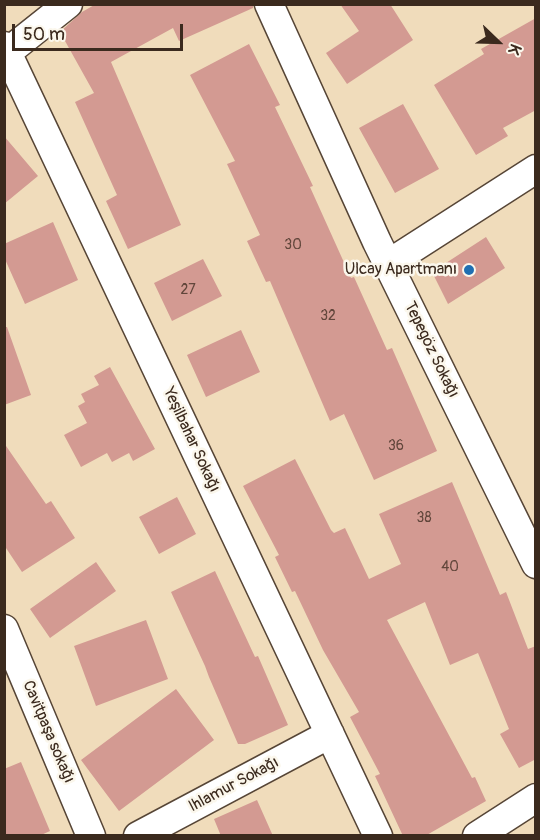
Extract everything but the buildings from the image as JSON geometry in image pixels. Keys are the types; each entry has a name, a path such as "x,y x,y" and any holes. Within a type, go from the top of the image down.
{"street":[{"path":"6,51 68,4"},
{"name":"Tepegöz Sokağı","path":"269,4 388,264 536,564"},
{"name":"Yeşilbahar Sokağı","path":"6,51 378,836"},
{"path":"388,264 536,169"},
{"name":"Cavitpaşa sokağı","path":"4,629 91,836"},
{"name":"Ihlamur Sokağı","path":"138,836 330,734"},
{"path":"477,836 536,798"}],"place":[{"name":"Ulcay Apartmanı","path":"469,270"}]}
